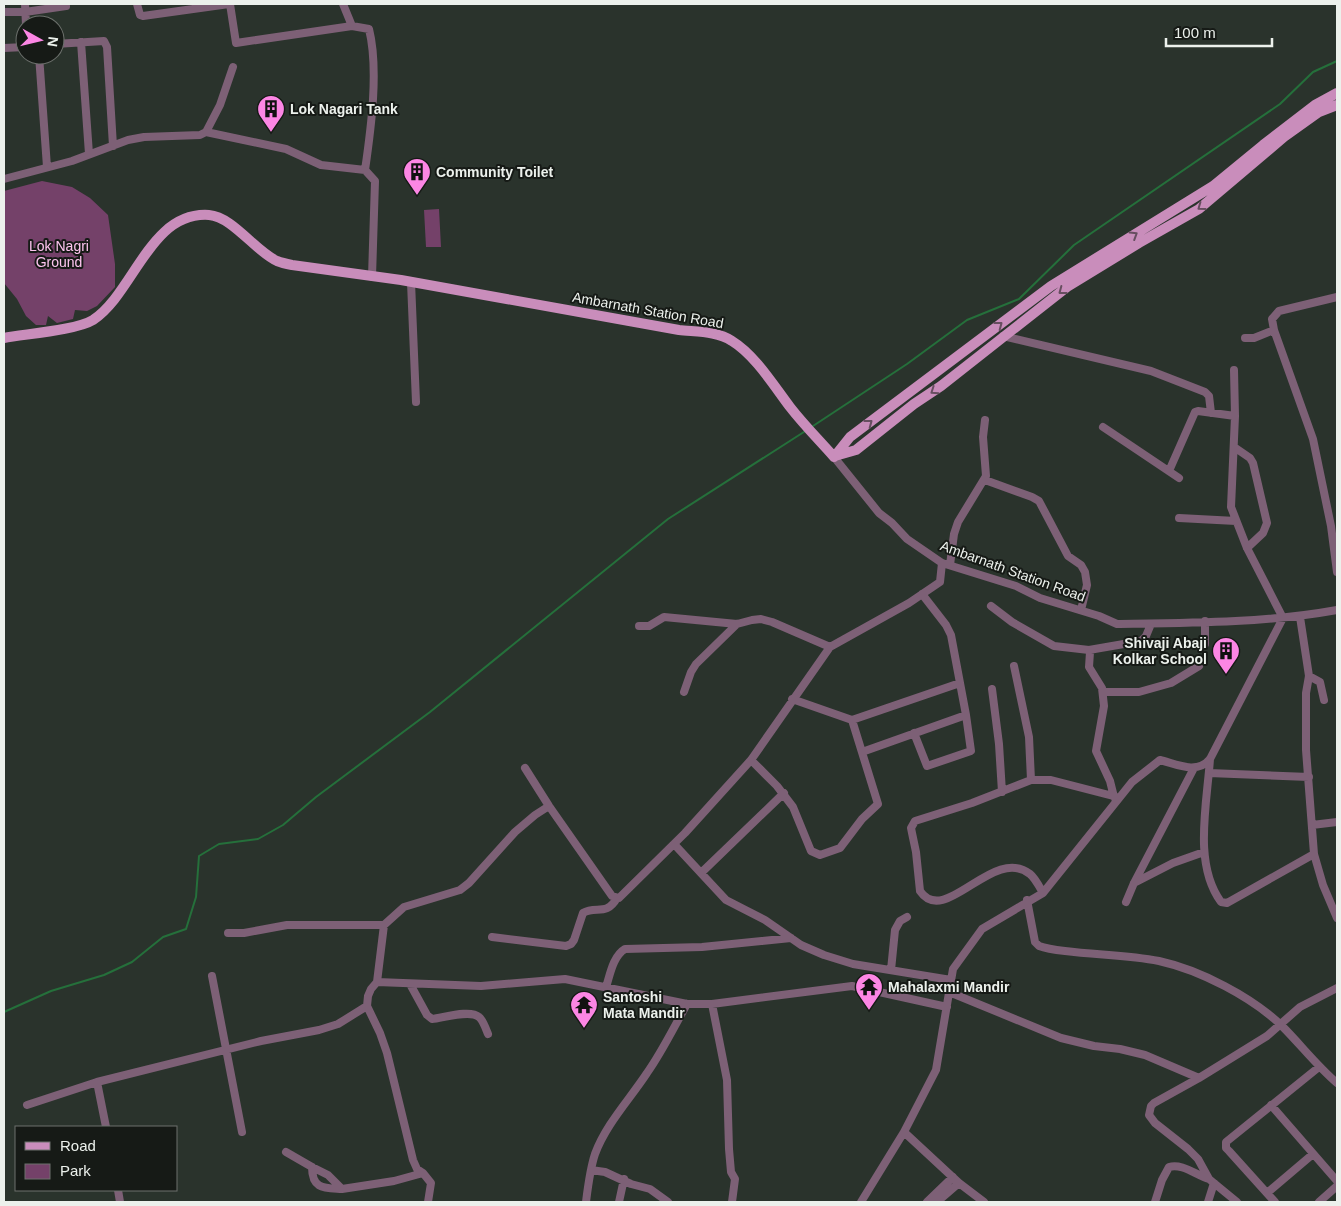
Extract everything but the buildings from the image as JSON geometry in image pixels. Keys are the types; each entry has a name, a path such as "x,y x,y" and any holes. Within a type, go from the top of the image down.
{"main road":[{"path":"834,456 850,437 1051,286 1213,186 1315,105 1337,93"},
{"path":"834,456 856,450 1067,287 1139,242 1199,209 1284,137 1319,112 1337,105"},
{"name":"Ambarnath Station Road","path":"4,338 66,328 91,321 106,310 166,229 189,216 210,215 225,221 277,261 411,282 679,330 719,335 732,340 760,369 804,425 834,456"}],"street":[{"path":"137,4 138,12 143,16 230,4 236,43 352,26 369,29 373,46 372,96 365,170"},
{"path":"343,4 352,26"},
{"path":"4,12 25,8 66,6"},
{"path":"65,43 104,41 113,146"},
{"path":"81,42 89,154"},
{"path":"40,65 47,167"},
{"path":"4,179 89,154 128,140 144,137 200,135 206,132 220,105 232,67"},
{"path":"206,132 286,150 321,165 365,170 375,181 372,277"},
{"path":"411,282 416,402"},
{"path":"1337,297 1279,311 1272,319 1274,330 1314,439 1334,526 1337,572"},
{"path":"1244,338 1254,338 1274,330"},
{"path":"1003,336 1151,371 1205,392 1209,396 1211,413"},
{"path":"861,1202 904,1132 936,1070 953,969 982,929 1027,900 1043,893 1117,797 1132,782 1160,760 1194,768 1206,764 1283,618 1247,548 1231,507 1235,416 1234,370"},
{"path":"1169,471 1193,415 1198,411 1235,416"},
{"path":"492,937 566,946 572,944 582,913 604,910 613,905 616,898 622,896 674,844 751,760 830,647 909,603 940,582 958,522 985,480 987,472 983,437 985,420"},
{"path":"1103,427 1179,478"},
{"path":"1234,447 1250,458 1253,463 1267,523 1263,532 1247,548"},
{"name":"Ambarnath Station Road","path":"834,456 879,513 892,523 907,539 946,564 1016,586 1040,598 1099,616 1117,624 1300,617 1337,610"},
{"path":"985,480 1039,501 1068,556 1081,565 1085,572 1087,585 1081,610"},
{"path":"1179,518 1236,520"},
{"path":"914,733 928,766 969,752 971,749 951,635 946,625 922,594"},
{"path":"991,606 1012,622 1054,646 1089,650 1141,641 1146,636 1151,624"},
{"path":"639,626 650,626 664,617 737,624 761,619 830,647"},
{"path":"1300,617 1309,676 1306,693 1306,750 1314,854 1334,902 1337,918"},
{"path":"1205,621 1205,644"},
{"path":"684,692 696,664 737,624"},
{"path":"1089,650 1090,667 1102,688 1104,706 1096,752 1117,797"},
{"path":"1014,666 1029,737 1031,780"},
{"path":"1103,692 1139,692 1171,683 1198,666"},
{"path":"1309,676 1320,682 1324,700"},
{"path":"792,699 852,720 960,683"},
{"path":"992,690 999,744 1002,792"},
{"path":"862,752 966,715"},
{"path":"751,760 784,793 793,807 811,852 820,855 840,848 862,819 878,804 852,720"},
{"path":"1210,759 1204,852 1207,870 1220,900 1224,903 1314,854"},
{"path":"525,768 549,806 612,896 616,898"},
{"path":"1126,902 1194,768"},
{"path":"1209,773 1309,777"},
{"path":"1043,893 1028,872 1014,867 991,872 948,899 930,900 920,891 912,833 913,824 1031,780 1051,780 1117,797"},
{"path":"702,873 784,793"},
{"path":"428,1202 431,1182 417,1168 413,1160 387,1053 367,1006 368,996 377,982 384,925 404,907 460,890 469,883 515,832 549,806"},
{"path":"1312,826 1337,822"},
{"path":"674,844 726,900 765,920 801,945 853,964 951,980"},
{"path":"1134,884 1172,863 1204,852"},
{"path":"1027,900 1035,942 1039,946 1074,952 1159,961 1188,969 1257,1007 1280,1025 1319,1067 1337,1083"},
{"path":"891,970 895,930 900,921 907,917"},
{"path":"228,933 287,925 384,925"},
{"path":"606,987 620,952 625,949 702,947 791,938"},
{"path":"212,976 242,1132"},
{"path":"377,982 481,986 565,979 687,1004 712,1004 852,986 947,1007"},
{"path":"410,984 427,1015 432,1019 473,1014 480,1017 488,1034"},
{"path":"1238,1202 1212,1181 1193,1154 1180,1141 1155,1123 1149,1115 1151,1106 1247,1049 1280,1025 1300,1006 1337,988"},
{"path":"949,992 1060,1038 1145,1055 1199,1078"},
{"path":"586,1202 590,1170 596,1152 608,1130 647,1074 687,1004"},
{"path":"712,1004 727,1080 728,1149 731,1172 735,1180 732,1202"},
{"path":"27,1105 97,1082 226,1050 319,1030 338,1024 367,1006"},
{"path":"1275,1202 1229,1151 1226,1145 1228,1140 1319,1067"},
{"path":"97,1082 106,1126"},
{"path":"1271,1105 1337,1181"},
{"path":"904,1132 956,1180 984,1202"},
{"path":"286,1152 312,1168 328,1175 342,1189"},
{"path":"1267,1193 1313,1154"},
{"path":"1155,1202 1162,1180 1169,1167 1180,1166 1212,1181"},
{"path":"312,1168 317,1184 326,1188 342,1189 394,1181 423,1173"},
{"path":"590,1170 605,1172 650,1189 668,1202"},
{"path":"619,1202 624,1180"},
{"path":"927,1202 956,1180"},
{"path":"937,1202 956,1180"},
{"path":"1208,1202 1212,1181"},
{"path":"1319,1202 1337,1186"}],"green space":[{"name":"Lok Nagri Ground","path":"42,181 72,187 90,198 108,215 115,264 115,287 97,306 87,311 75,310 73,319 57,323 48,316 46,325 36,325 26,316 17,299 4,283 4,191"},
{"path":"439,209 441,247 426,247 424,210"}],"waterway":[{"path":"813,426 907,364 967,320 1019,299 1074,245 1280,104 1313,72 1337,61"},
{"path":"4,1012 51,991 104,975 132,962 163,937 186,929 196,897 199,856 219,844 258,839 283,825 316,797 430,712 668,519 807,430"}],"place":[{"name":"Lok Nagari Tank","path":"271,133"},
{"name":"Community Toilet","path":"417,196"},
{"name":"Shivaji Abaji Kolkar School","path":"1226,675"},
{"name":"Mahalaxmi Mandir","path":"869,1011"},
{"name":"Santoshi Mata Mandir","path":"584,1029"}]}
